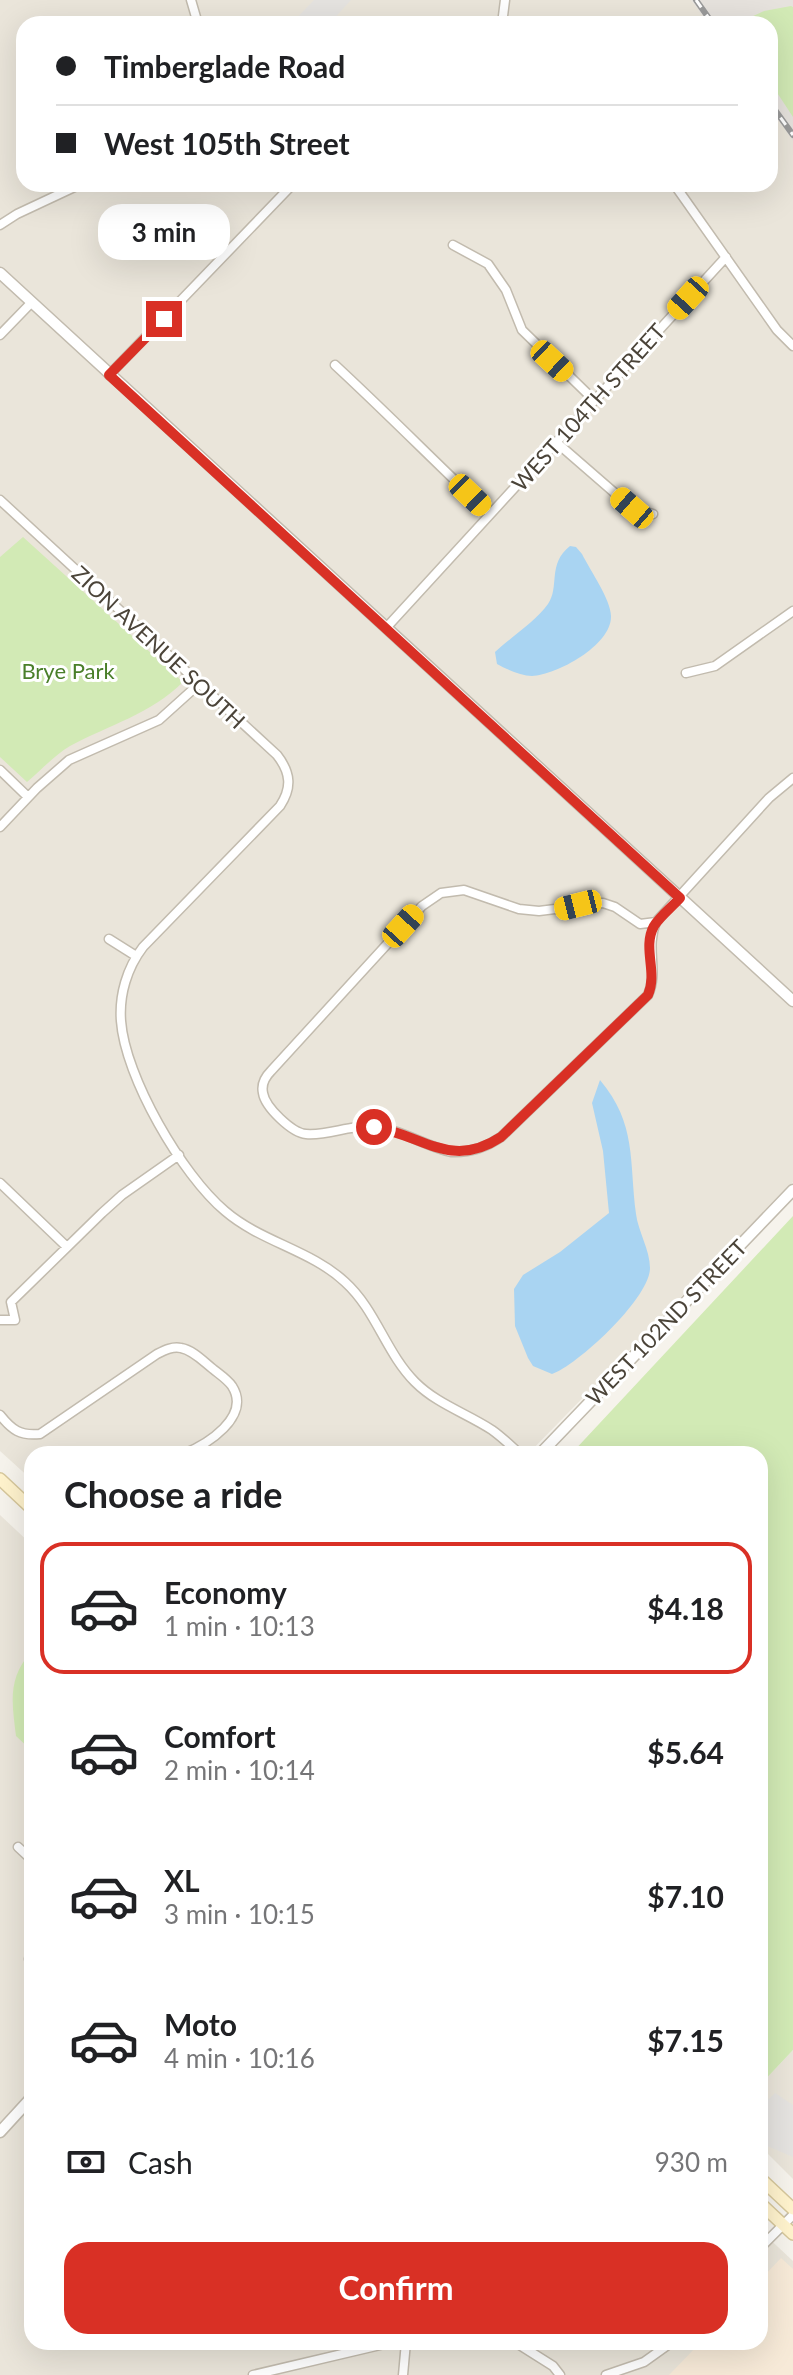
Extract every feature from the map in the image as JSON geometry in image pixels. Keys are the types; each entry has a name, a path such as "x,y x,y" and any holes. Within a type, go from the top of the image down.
{"main road":[{"path":"0,1479 24,1502"},
{"path":"768,2186 793,2212"},
{"path":"768,2211 793,2234"}],"street":[{"path":"0,225 64,192"},
{"path":"109,375 285,192"},
{"path":"680,192 777,330 793,346"},
{"path":"453,245 488,264 506,290 522,330 594,400"},
{"name":"WEST 104TH STREET","path":"386,628 726,257"},
{"path":"0,273 386,628 677,902 793,1001"},
{"path":"0,335 31,303"},
{"path":"335,365 490,514"},
{"path":"556,442 632,508 653,514"},
{"name":"ZION AVENUE SOUTH","path":"0,500 284,764 289,775 289,786 280,806 136,956"},
{"path":"686,673 715,666 793,611"},
{"path":"0,827 69,760 159,720 199,684"},
{"path":"0,770 28,797"},
{"path":"656,922 640,924 615,907 603,903 539,911 519,909 464,890 452,889 441,893 422,906 265,1077 263,1095 291,1127 306,1135 360,1126 388,1129 451,1152 489,1145 501,1137 648,995 653,974 650,942 656,922 769,798 793,778"},
{"path":"109,939 136,956 122,998 124,1042 154,1117 208,1194 224,1211 262,1235 330,1270 347,1283 367,1309 399,1362 430,1396 492,1430 511,1446"},
{"path":"0,1320 15,1320 11,1302 122,1195 179,1155"},
{"path":"0,1183 67,1247"},
{"name":"WEST 102ND STREET","path":"548,1446 793,1190"},
{"path":"0,1415 18,1433 40,1434 157,1354 182,1348 228,1382 236,1398 236,1407 223,1429 199,1446"},
{"path":"18,1847 24,1853"},
{"path":"0,2132 24,2106"},
{"path":"768,2239 793,2212"},
{"path":"253,2375 359,2350"},
{"path":"403,2375 405,2350"},
{"path":"528,2350 553,2366 560,2375"},
{"path":"606,2375 644,2362 661,2350"}],"shaded area":[{"path":"0,0 691,0 703,16 16,16 16,192 778,192 778,119 793,139 793,1182 536,1446 24,1446 24,1473 0,1451"},
{"path":"314,0 351,0 336,16 299,16"},
{"path":"691,0 793,0 793,141 778,120 778,16 702,16"},
{"path":"0,1515 24,1538 24,2350 768,2350 768,2238 793,2261 793,2375 0,2375"},
{"path":"793,2050 793,2179 768,2154 768,2077"},
{"path":"775,2093 793,2105 793,2157 768,2146 769,2099"},
{"path":"781,2258 793,2269 793,2375 669,2375 693,2350 768,2350 768,2272"}],"green space":[{"path":"793,7 793,117 778,94 778,16 753,16 764,11"},
{"name":"Brye Park","path":"23,537 183,682 143,711 70,746 27,782 0,757 0,557"},
{"path":"793,1216 793,2050 768,2077 768,1446 578,1446"},
{"path":"24,1661 24,1744 16,1736 13,1702 18,1671"}],"water":[{"path":"570,546 576,547 582,554 608,602 611,616 603,637 581,656 543,674 523,675 497,664 495,652 548,604 559,560"},
{"path":"600,1080 612,1096 626,1128 636,1214 650,1268 638,1296 611,1329 578,1358 552,1374 533,1366 528,1358 515,1326 514,1289 523,1275 560,1252 609,1213 603,1151 592,1103"}],"railway":[{"path":"696,0 707,16"},
{"path":"778,114 793,135"}],"route":[{"path":"164,319 109,375 680,898 656,922 652,932 650,953 653,974 648,995 501,1137 477,1150 451,1152 388,1129 374,1127"}]}
